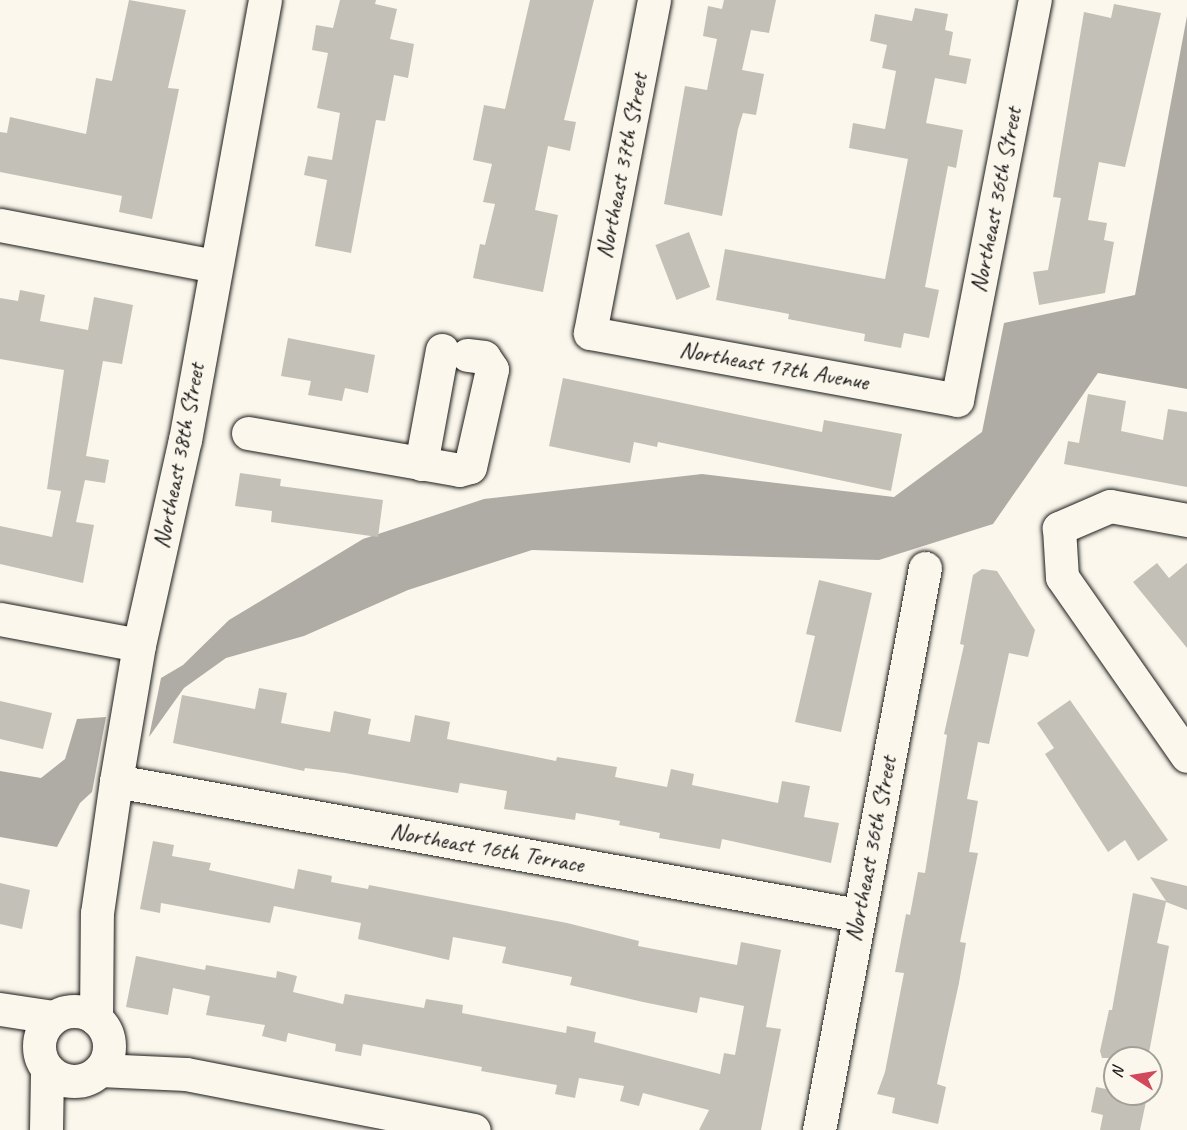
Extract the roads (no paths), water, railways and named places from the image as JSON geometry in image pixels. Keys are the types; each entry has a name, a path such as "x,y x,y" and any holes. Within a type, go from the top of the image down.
{"street":[{"name":"Northeast 38th Street","path":"102,1028 97,913 116,781 139,645 184,440 265,0"},
{"name":"Northeast 37th Street","path":"590,333 654,0"},
{"name":"Northeast 36th Street","path":"957,400 1035,0"},
{"path":"0,225 215,267"},
{"name":"Northeast 17th Avenue","path":"590,333 957,400"},
{"path":"248,433 421,464 459,470 470,467 475,457 492,369 484,357 455,352 421,464"},
{"path":"1187,520 1110,506 1059,528 1062,577 1187,756"},
{"name":"Northeast 36th Street","path":"819,1130 925,568"},
{"path":"0,619 139,645"},
{"name":"Northeast 16th Terrace","path":"116,781 858,915"},
{"name":"Northeast 38th Street","path":"59,1015 97,913"},
{"path":"0,1009 59,1015 75,1011 186,1074"},
{"path":"46,1130 43,1059 45,1025 59,1015"},
{"path":"0,1024 43,1059 56,1077 186,1074 434,1126 474,1130"},
{"path":"63,1130 90,1076 106,1060 102,1028"}]}
